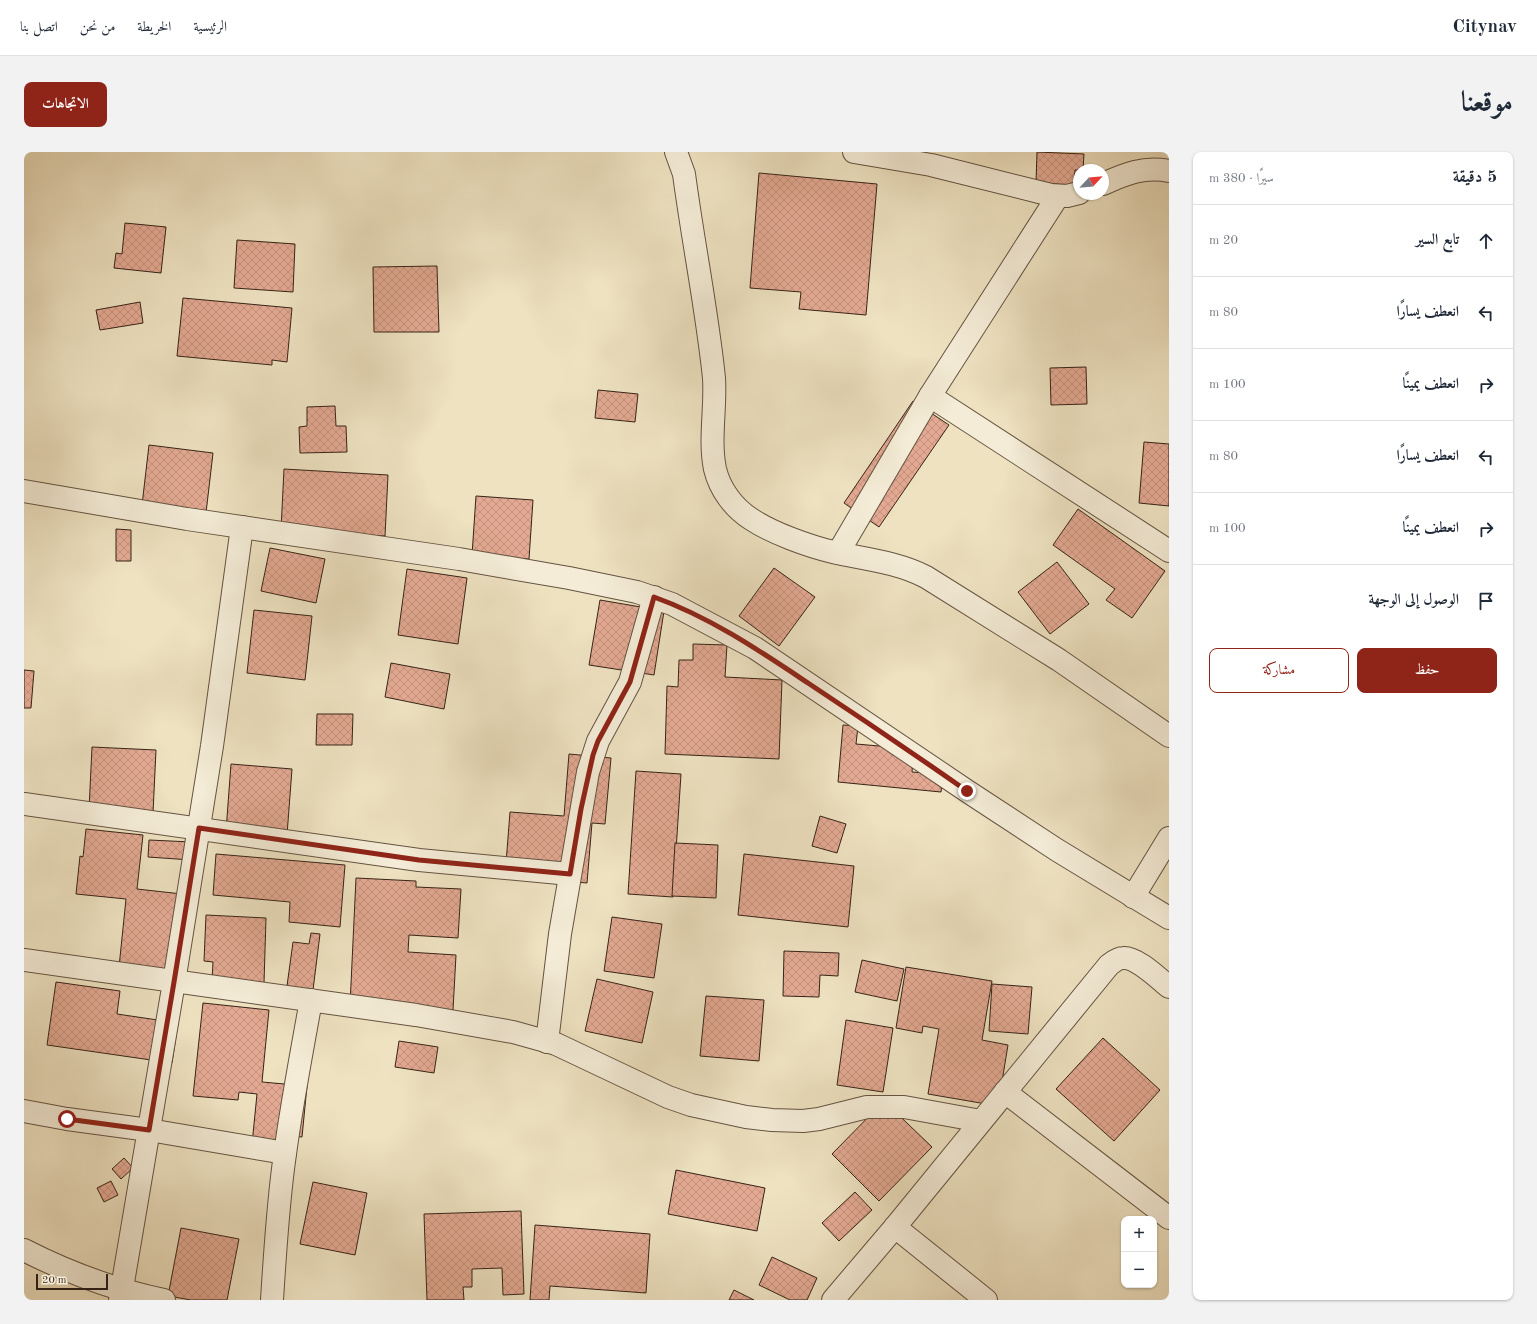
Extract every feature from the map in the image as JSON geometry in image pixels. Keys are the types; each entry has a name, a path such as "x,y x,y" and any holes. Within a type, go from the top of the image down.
{"street":[{"path":"676,152 684,174 709,337 714,385 715,470 720,483 736,508 752,520 778,534 838,553 914,571 926,577 1059,660 1169,736"},
{"path":"838,553 930,396 1069,195 1022,189 931,166 854,152"},
{"path":"1109,182 1141,170 1149,169 1169,171"},
{"path":"930,396 1169,551"},
{"path":"24,491 180,518 467,560 569,578 654,597 689,612 755,648 1057,850 1169,918"},
{"path":"121,1295 212,746 242,527"},
{"path":"547,1042 560,934 581,809 593,755 598,741 630,682 654,597"},
{"path":"24,804 419,860 570,874"},
{"path":"1133,897 1169,838"},
{"path":"833,1300 895,1227 1102,973 1115,960 1122,958 1137,962 1169,987"},
{"path":"24,960 416,1015 513,1032 547,1042 583,1056 668,1097 691,1105 746,1117 803,1121 824,1118 867,1107 904,1106 981,1121"},
{"path":"272,1300 277,1226 285,1153 311,1000"},
{"path":"1005,1092 1169,1218"},
{"path":"24,1111 285,1153"},
{"path":"895,1227 986,1300"},
{"path":"24,1250 66,1271 121,1295 164,1300"}],"building":[{"path":"1037,152 1084,154 1083,164 1073,164 1073,185 1036,183"},
{"path":"759,173 877,184 866,315 799,309 801,292 750,288"},
{"path":"125,223 166,227 161,273 114,268 116,253 122,254"},
{"path":"237,240 295,244 293,292 234,288"},
{"path":"437,266 439,332 374,332 373,267"},
{"path":"183,298 292,308 287,362 272,360 272,365 177,356"},
{"path":"140,302 143,323 100,330 96,310"},
{"path":"1086,367 1087,404 1051,405 1050,368"},
{"path":"598,390 638,394 635,422 595,418"},
{"path":"913,401 949,425 879,527 844,503"},
{"path":"335,406 336,426 346,426 347,452 300,453 299,427 307,426 307,407"},
{"path":"1144,442 1169,444 1169,506 1139,503"},
{"path":"149,445 213,453 206,513 142,505"},
{"path":"284,469 388,475 385,536 281,530"},
{"path":"476,496 533,500 529,559 472,555"},
{"path":"1078,509 1165,571 1132,618 1106,600 1115,589 1053,545"},
{"path":"116,529 131,530 131,561 116,561"},
{"path":"270,548 325,559 316,603 261,591"},
{"path":"1057,562 1089,604 1050,634 1018,592"},
{"path":"774,568 815,597 779,646 739,616"},
{"path":"407,569 467,578 458,644 398,635"},
{"path":"600,600 664,611 654,675 589,665"},
{"path":"254,610 312,616 305,680 247,673"},
{"path":"693,644 727,645 725,677 782,680 779,759 665,754 667,686 678,687 679,660 693,660"},
{"path":"391,663 450,674 444,709 385,697"},
{"path":"24,670 34,671 31,708 24,708"},
{"path":"317,714 353,714 352,745 316,745"},
{"path":"843,725 858,726 856,744 914,749 912,772 943,774 941,792 838,782"},
{"path":"92,747 156,750 153,813 89,810"},
{"path":"569,754 611,758 605,824 592,823 587,883 505,876 510,812 564,816"},
{"path":"231,764 292,769 287,835 226,831"},
{"path":"636,771 681,774 673,897 628,894"},
{"path":"820,816 846,824 837,853 812,846"},
{"path":"86,829 143,835 137,889 191,895 183,974 119,967 126,899 76,894 80,856 83,857"},
{"path":"149,840 192,842 191,860 148,857"},
{"path":"675,843 718,845 716,898 672,896"},
{"path":"216,854 345,865 340,927 289,922 290,902 213,895"},
{"path":"744,854 854,866 848,927 738,915"},
{"path":"356,878 416,881 416,887 461,889 458,938 409,935 408,952 456,955 453,1010 350,1005"},
{"path":"206,915 266,918 264,983 212,980 213,962 204,961"},
{"path":"612,917 662,924 654,978 604,971"},
{"path":"311,933 320,934 313,990 287,986 293,942 309,944"},
{"path":"784,951 839,953 838,976 820,975 819,997 783,996"},
{"path":"862,960 904,969 897,1001 855,992"},
{"path":"906,967 992,981 982,1040 1008,1045 998,1106 928,1094 939,1029 923,1026 922,1033 896,1028"},
{"path":"597,979 653,992 642,1043 585,1031"},
{"path":"56,982 120,991 117,1014 178,1023 172,1063 47,1045"},
{"path":"992,984 1032,987 1028,1034 989,1031"},
{"path":"706,996 764,1000 759,1061 700,1056"},
{"path":"203,1003 269,1010 262,1082 307,1086 302,1137 284,1135 283,1147 252,1144 257,1094 239,1092 238,1100 193,1096"},
{"path":"846,1020 893,1028 883,1092 837,1085"},
{"path":"1103,1038 1160,1090 1114,1141 1056,1089"},
{"path":"399,1041 438,1047 434,1073 395,1067"},
{"path":"884,1101 932,1147 879,1201 832,1154"},
{"path":"124,1158 133,1168 121,1179 112,1169"},
{"path":"676,1170 765,1188 757,1231 668,1214"},
{"path":"111,1181 118,1195 104,1202 97,1188"},
{"path":"313,1182 367,1193 355,1255 300,1244"},
{"path":"855,1192 872,1210 839,1241 822,1223"},
{"path":"521,1211 524,1294 503,1295 502,1268 472,1269 472,1287 463,1287 464,1300 427,1300 424,1214"},
{"path":"535,1225 650,1234 646,1293 550,1286 549,1300 530,1300"},
{"path":"181,1228 239,1239 227,1300 191,1300 168,1296"},
{"path":"772,1257 817,1278 807,1300 790,1300 759,1285"},
{"path":"734,1290 754,1300 729,1300"}],"route":[{"path":"67,1119 149,1130 199,828 419,860 570,874 588,772 593,755 598,741 630,682 654,597 695,615 755,648 894,740 967,791"}]}
